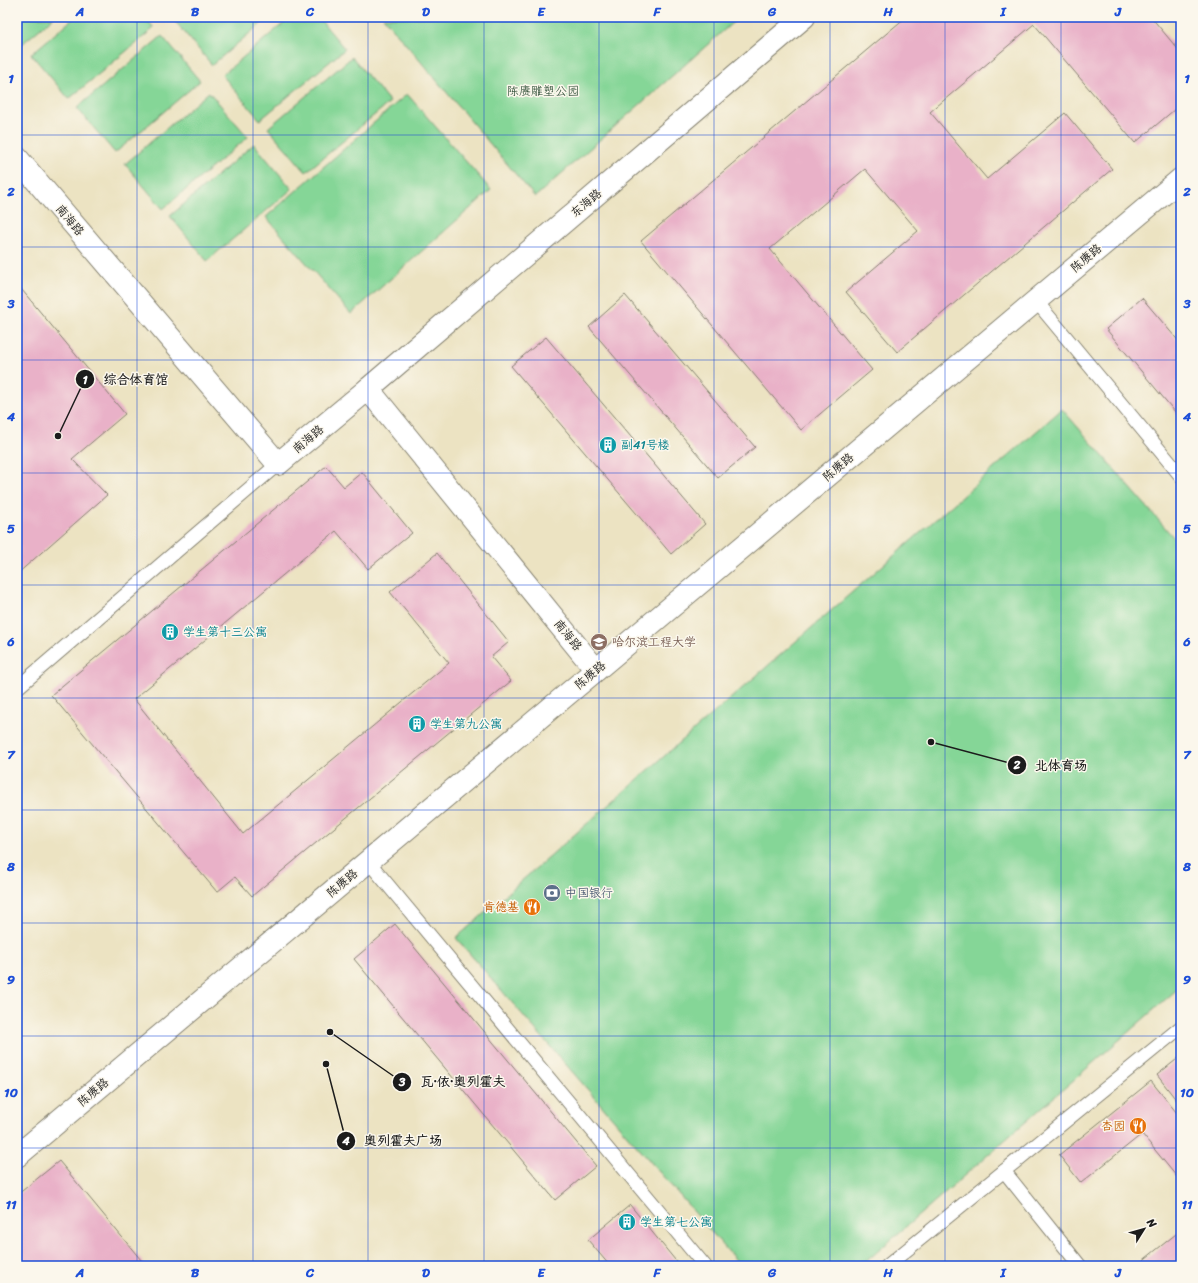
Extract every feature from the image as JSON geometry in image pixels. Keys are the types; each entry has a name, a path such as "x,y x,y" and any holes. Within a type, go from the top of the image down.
{"street":[{"name":"东海路","path":"368,388 804,17"},
{"name":"南海路","path":"17,158 278,464 368,388 596,670"},
{"name":"陈赓路","path":"17,1156 1181,179"}],"lane":[{"path":"1036,301 1181,476"},
{"path":"17,688 278,464"},
{"path":"368,861 706,1266"},
{"path":"887,1266 1181,1027"},
{"path":"1004,1171 1080,1266"}],"green space":[{"path":"17,17 54,17 22,44 17,38"},
{"path":"75,17 145,17 154,28 69,99 31,54"},
{"path":"178,17 269,17 212,65 174,20"},
{"path":"291,17 318,17 345,49 260,120 222,75"},
{"name":"陈赓雕塑公园","path":"383,17 739,17 535,197"},
{"path":"162,36 200,81 115,153 77,108"},
{"path":"352,57 390,102 306,172 268,128"},
{"path":"209,92 248,137 163,209 125,164"},
{"path":"407,94 491,190 351,314 266,217"},
{"path":"254,144 292,189 207,261 170,216"},
{"path":"1062,409 1181,546 1181,986 861,1266 741,1266 456,938"}],"building":[{"path":"906,17 1151,17 1181,53 1181,104 1135,143 1034,24 930,112 987,179 1065,113 1112,169 897,352 846,292 918,231 865,169 770,249 872,370 801,430 641,241"},
{"path":"17,284 125,414 72,459 107,495 17,574"},
{"path":"625,295 755,447 718,478 589,327"},
{"path":"1142,298 1181,344 1181,419 1106,329"},
{"name":"副41号楼","path":"546,337 705,524 671,554 511,366"},
{"path":"326,466 344,487 362,472 412,533 368,569 336,531 134,699 243,834 449,663 390,592 437,553 509,642 491,657 511,681 252,896 235,877 217,892 51,695"},
{"path":"395,924 596,1166 555,1200 354,959"},
{"path":"1181,1056 1181,1106 1157,1075"},
{"name":"杏园","path":"1151,1081 1181,1118 1181,1182 1142,1134 1081,1183 1059,1155"},
{"path":"59,1161 146,1266 17,1266 17,1195"},
{"name":"学生第七公寓","path":"630,1205 680,1266 610,1266 588,1240"},
{"path":"1181,1230 1181,1266 1136,1266"}],"place":[{"name":"综合体育馆","path":"58,436"},
{"name":"副41号楼","path":"608,445"},
{"name":"学生第十三公寓","path":"170,632"},
{"name":"哈尔滨工程大学","path":"599,642"},
{"name":"学生第九公寓","path":"417,724"},
{"name":"北体育场","path":"931,742"},
{"name":"中国银行","path":"552,893"},
{"name":"肯德基","path":"532,907"},
{"name":"瓦·依·奥列霍夫","path":"330,1032"},
{"name":"奥列霍夫广场","path":"326,1064"},
{"name":"杏园","path":"1138,1126"},
{"name":"学生第七公寓","path":"627,1222"}]}
